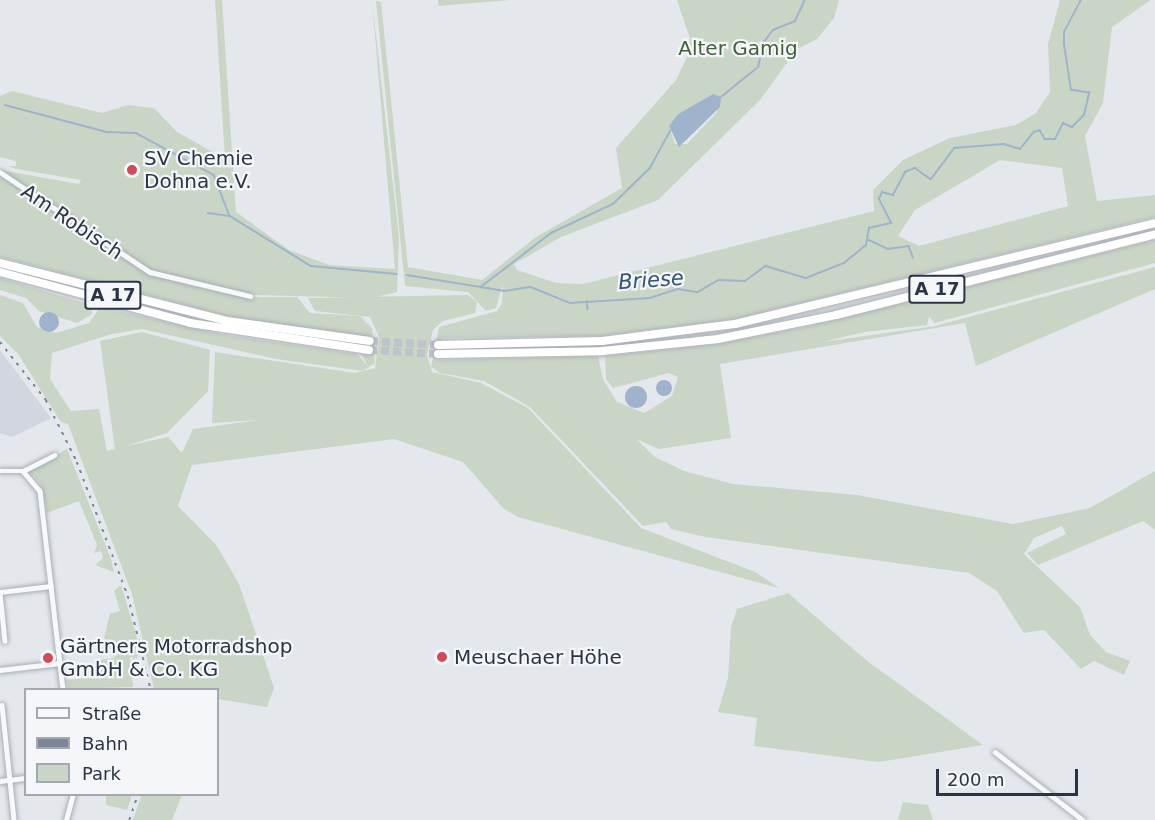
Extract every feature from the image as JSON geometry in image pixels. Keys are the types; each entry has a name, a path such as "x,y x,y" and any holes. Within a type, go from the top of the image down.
{"highway":[{"name":"A 17","path":"438,345 602,341 743,323 1155,223"},
{"name":"A 17","path":"438,354 602,351 718,339 836,315 1155,234"},
{"name":"A 17","path":"0,263 227,321 369,345 214,328 0,272"}],"street":[{"name":"Am Robisch","path":"0,172 150,272 250,296"},
{"path":"0,471 23,471 54,455"},
{"path":"23,471 40,491 63,688"},
{"path":"5,641 0,592 51,586"},
{"path":"0,670 60,663"},
{"path":"2,705 14,820"},
{"path":"995,752 1083,820"},
{"path":"0,781 24,778"},
{"path":"66,820 73,796"}],"shaded area":[{"path":"0,350 51,418 12,437 0,433"}],"green space":[{"path":"215,0 222,0 236,212 289,250 329,265 395,269 372,0 399,237 397,292 372,298 249,295 151,271 73,224 0,170 79,184 81,180 16,169 8,166 16,166 16,161 0,157 0,96 12,91 102,113 128,105 154,108 177,132 225,159"},
{"path":"438,0 510,0 438,6"},
{"name":"Alter Gamig","path":"677,0 839,0 834,18 817,39 797,49 760,100 658,200 561,237 514,264 517,270 556,283 583,284 874,211 873,190 903,160 950,138 1016,125 1036,113 1050,92 1048,44 1060,0 1151,0 1112,27 1103,103 1085,136 1097,201 1155,195 1155,217 734,319 601,336 442,338 438,360 598,356 603,379 617,402 644,413 672,396 678,377 669,373 613,388 606,379 605,356 716,344 816,325 1155,240 1155,263 935,323 929,317 927,325 865,332 823,342 935,326 1155,267 1155,289 976,366 965,323 720,364 731,438 659,449 636,439 655,457 684,471 733,484 857,495 1013,524 1090,508 1155,471 1155,530 1143,521 1038,565 1027,553 1066,534 1062,526 1034,538 1024,554 1080,607 1090,635 1106,652 1130,661 1124,675 1094,661 1081,669 1044,630 1024,633 997,591 969,573 706,537 671,529 666,522 643,526 530,407 484,381 440,373 431,367 439,327 497,311 502,303 503,284 496,308 486,311 468,292 405,286 376,1 381,2 408,267 482,280 536,237 622,188 616,148 676,80 688,55 690,39","holes":["713,94 717,112 687,144 675,144 669,126 678,114","1000,160 1062,168 1068,206 919,246 898,236 915,210"]},
{"path":"0,175 150,274 249,297 297,297 310,313 360,316 372,328 375,363 363,371 375,368 379,337 370,317 315,311 308,298 468,295 477,302 475,313 443,321 433,330 427,355 432,372 481,383 528,408 641,528 755,572 779,588 518,517 504,509 463,462 394,439 192,465 178,506 217,546 239,584 274,688 267,707 219,699 219,688 154,688 132,594 68,424 61,422 18,354 0,336 0,295 23,303 37,327 56,333 89,323 100,307 225,335 357,354 368,366 362,355 370,353 371,338 227,316 0,257","holes":["142,329 276,359 363,371 355,373 215,352 212,423 259,420 193,429 182,453 168,437 126,446 167,433 208,391 210,350 142,332 100,341 115,449 107,451 99,409 71,411 50,379 52,353 112,334"]},
{"path":"0,278 91,305 92,314 77,323 39,311 26,298 0,290"},
{"path":"67,449 111,559 114,572 95,565 103,558 101,551 94,553 97,545 79,501 47,513 41,484 28,470"},
{"path":"121,585 140,648 137,658 130,657 133,687 68,688 67,680 96,676 95,660 115,658 104,638 110,614 120,611 114,591"},
{"path":"788,593 866,660 983,745 879,762 754,746 757,718 718,712 728,678 731,627 737,609"},
{"path":"106,796 132,796 127,810 106,805"},
{"path":"141,796 182,796 172,820 133,820"},
{"path":"903,802 928,805 933,820 898,820"}],"water":[{"path":"713,94 721,97 720,107 679,147 669,126 678,114"},
{"path":"49,312 56,315 59,322 56,329 49,332 42,329 39,322 42,315"},
{"path":"661,380 667,380 672,388 670,394 661,396 656,391 656,385"},
{"path":"632,386 640,386 647,393 647,401 640,408 632,408 625,401 625,393"}],"waterway":[{"path":"721,97 758,67 764,42 773,30 795,21 805,0"},
{"name":"Briese","path":"407,275 505,291 531,287 570,303 650,298 678,289 698,292 719,280 745,281 766,266 806,278 844,263 866,245 869,228 891,223 879,199 882,192 893,195 905,172 915,168 931,179 954,148 1004,144 1020,149 1034,132 1040,130 1045,139 1055,139 1063,123 1072,127 1084,115 1089,93 1071,90 1064,45 1064,32 1081,0"},
{"path":"5,105 107,132 136,133 214,175 230,216"},
{"path":"482,286 551,233 613,204 650,168 670,131"},
{"path":"208,213 230,216 311,266 397,274"},
{"path":"869,240 888,249 909,246 913,257"},
{"name":"Briese","path":"587,301 588,309"}],"tunnel":[{"path":"370,341 438,345"},
{"path":"369,350 438,354"}],"railway":[{"path":"0,342 46,400 77,462 128,596 151,688"},
{"path":"129,820 137,796"}],"place":[{"name":"SV Chemie Dohna e.V.","path":"132,170"},
{"name":"Meuschaer Höhe","path":"442,657"},
{"name":"Gärtners Motorradshop GmbH & Co. KG","path":"48,658"}]}
